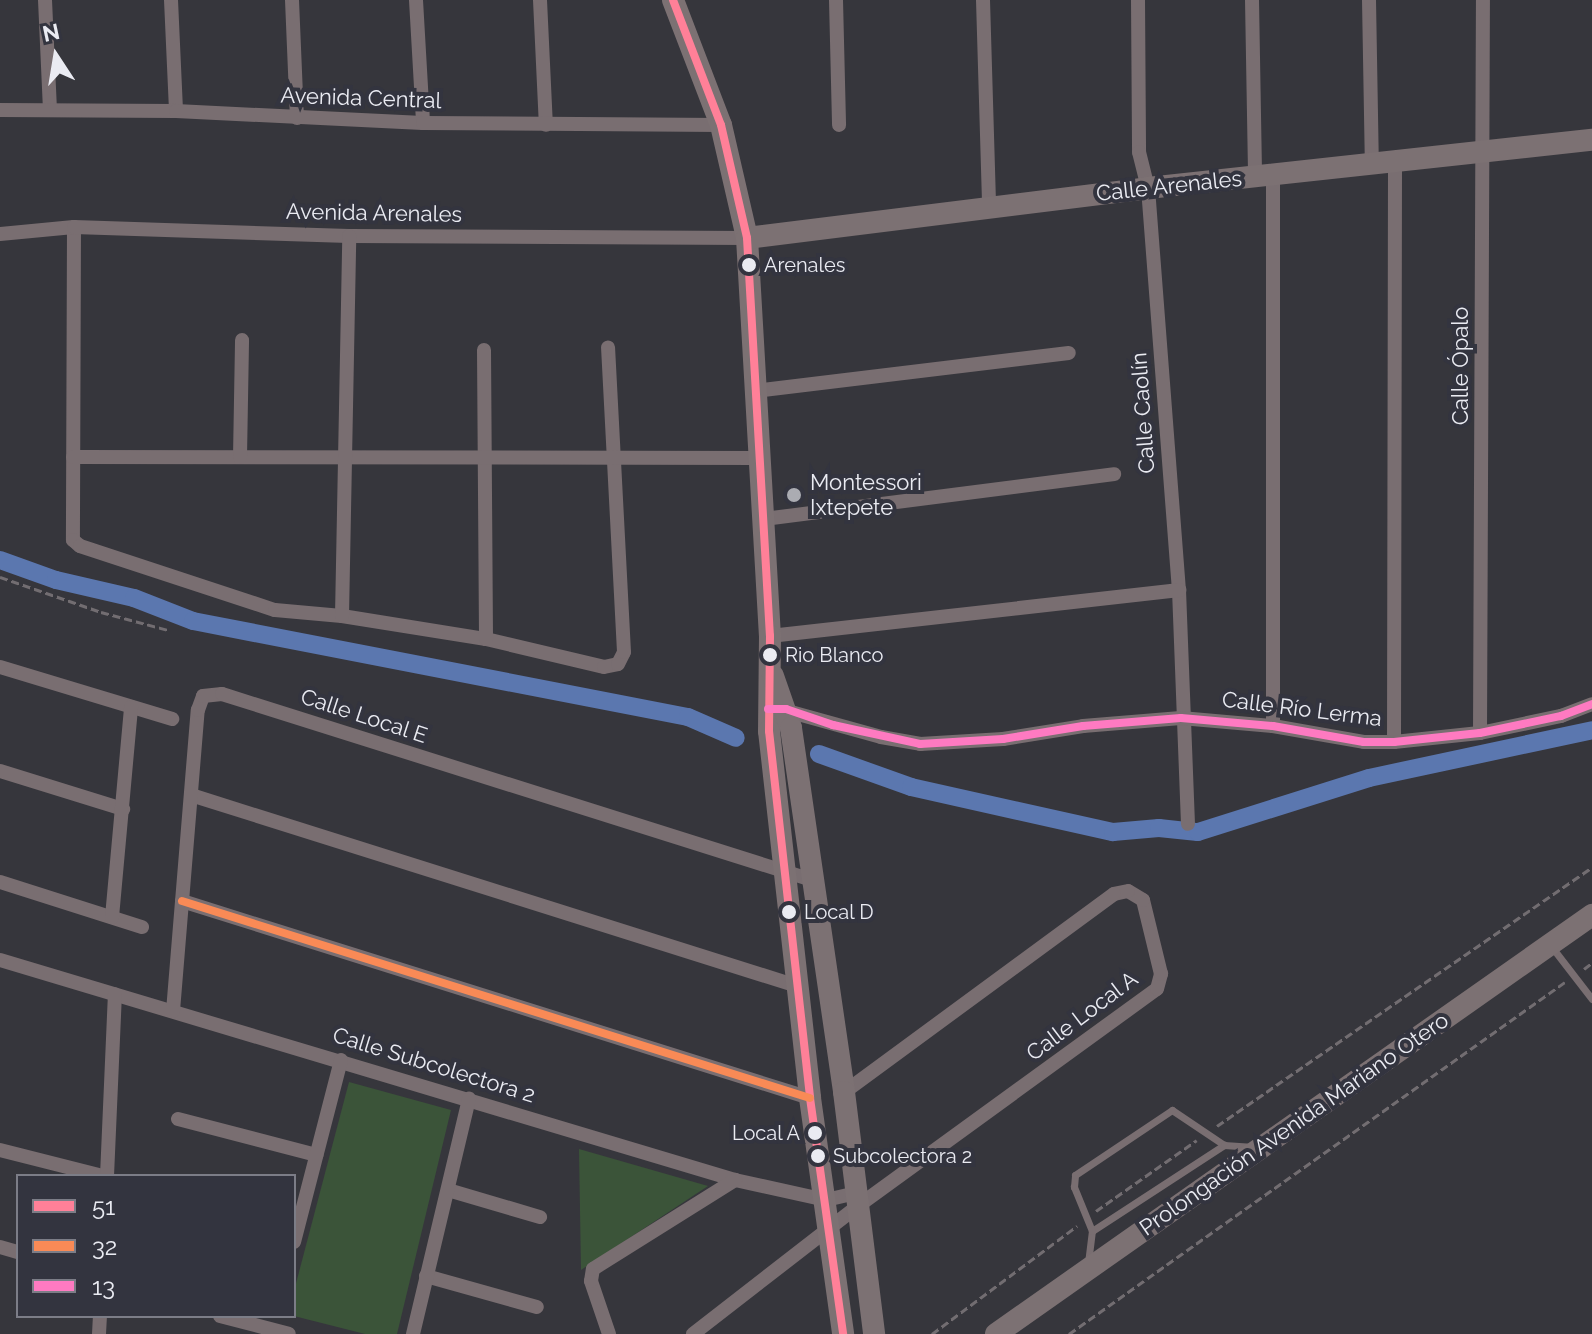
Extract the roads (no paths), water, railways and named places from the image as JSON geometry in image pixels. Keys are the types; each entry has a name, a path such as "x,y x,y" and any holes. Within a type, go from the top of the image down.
{"main road":[{"path":"673,0 721,125 747,238 771,671 812,880 844,1092 874,1334"},
{"name":"Calle Arenales","path":"747,238 1148,188 1592,140"},
{"path":"777,709 783,872 843,1334"},
{"name":"Prolongación Avenida Mariano Otero","path":"996,1334 1592,915"},
{"path":"833,1334 838,1292"}],"street":[{"path":"45,0 50,110"},
{"path":"171,0 176,111"},
{"path":"292,0 297,118"},
{"path":"416,0 423,123"},
{"path":"540,0 546,125"},
{"path":"836,0 839,125"},
{"path":"983,0 989,208"},
{"name":"Calle Caolín","path":"1138,0 1139,152 1148,188 1179,590 1181,718 1188,824"},
{"path":"1252,0 1264,176 1273,726"},
{"path":"1369,0 1372,165"},
{"name":"Calle Ópalo","path":"1480,733 1483,0"},
{"name":"Avenida Central","path":"0,110 176,111 423,123 721,125"},
{"path":"1394,742 1395,162"},
{"path":"74,227 73,540 80,546 275,610 342,616 486,639 604,667 618,664 624,652 608,347"},
{"name":"Avenida Arenales","path":"0,234 74,227 349,236 747,238"},
{"path":"342,616 349,236"},
{"path":"240,457 242,340"},
{"path":"484,350 486,639"},
{"path":"755,391 1069,353"},
{"path":"73,457 759,458"},
{"path":"764,519 1114,474"},
{"path":"770,636 1179,590"},
{"path":"0,667 172,719"},
{"name":"Calle Local E","path":"173,1011 198,710 203,696 222,694 812,880"},
{"name":"Calle Río Lerma","path":"777,709 881,737 940,744 1181,718 1273,726 1334,738 1394,742 1480,733 1561,716 1592,704"},
{"path":"112,917 131,707"},
{"path":"0,771 123,809"},
{"path":"191,795 797,986"},
{"path":"0,882 142,927"},
{"name":"Calle Local A","path":"844,1092 1114,894 1128,891 1143,900 1161,974 1157,989 857,1200"},
{"path":"182,901 810,1098"},
{"name":"Calle Subcolectora 2","path":"0,960 735,1180 826,1200 857,1200"},
{"path":"105,1174 115,994"},
{"path":"296,1234 341,1060"},
{"path":"413,1334 469,1099"},
{"path":"178,1119 316,1155"},
{"path":"0,1150 97,1174"},
{"path":"609,1334 591,1281 593,1269 735,1180"},
{"path":"448,1190 540,1217"},
{"path":"693,1334 829,1229 857,1200"},
{"path":"426,1276 537,1307"},
{"path":"235,1318 273,1323 289,1334"}],"lane":[{"path":"1550,944 1592,999"},
{"path":"1087,1269 1092,1231 1074,1187 1075,1175 1167,1111 1177,1112 1224,1145 1259,1148"},
{"path":"1092,1231 1224,1145"}],"waterway":[{"path":"0,560 56,580 134,598 193,621 688,717 736,738"},
{"path":"819,754 911,787 1113,832 1159,828 1198,832 1369,778 1592,730"}],"place":[{"name":"Arenales","path":"749,265"},
{"name":"Montessori Ixtepete","path":"794,495"},
{"name":"Rio Blanco","path":"770,655"},
{"name":"Local D","path":"789,912"},
{"name":"Local A","path":"815,1133"},
{"name":"Subcolectora 2","path":"818,1156"}]}
